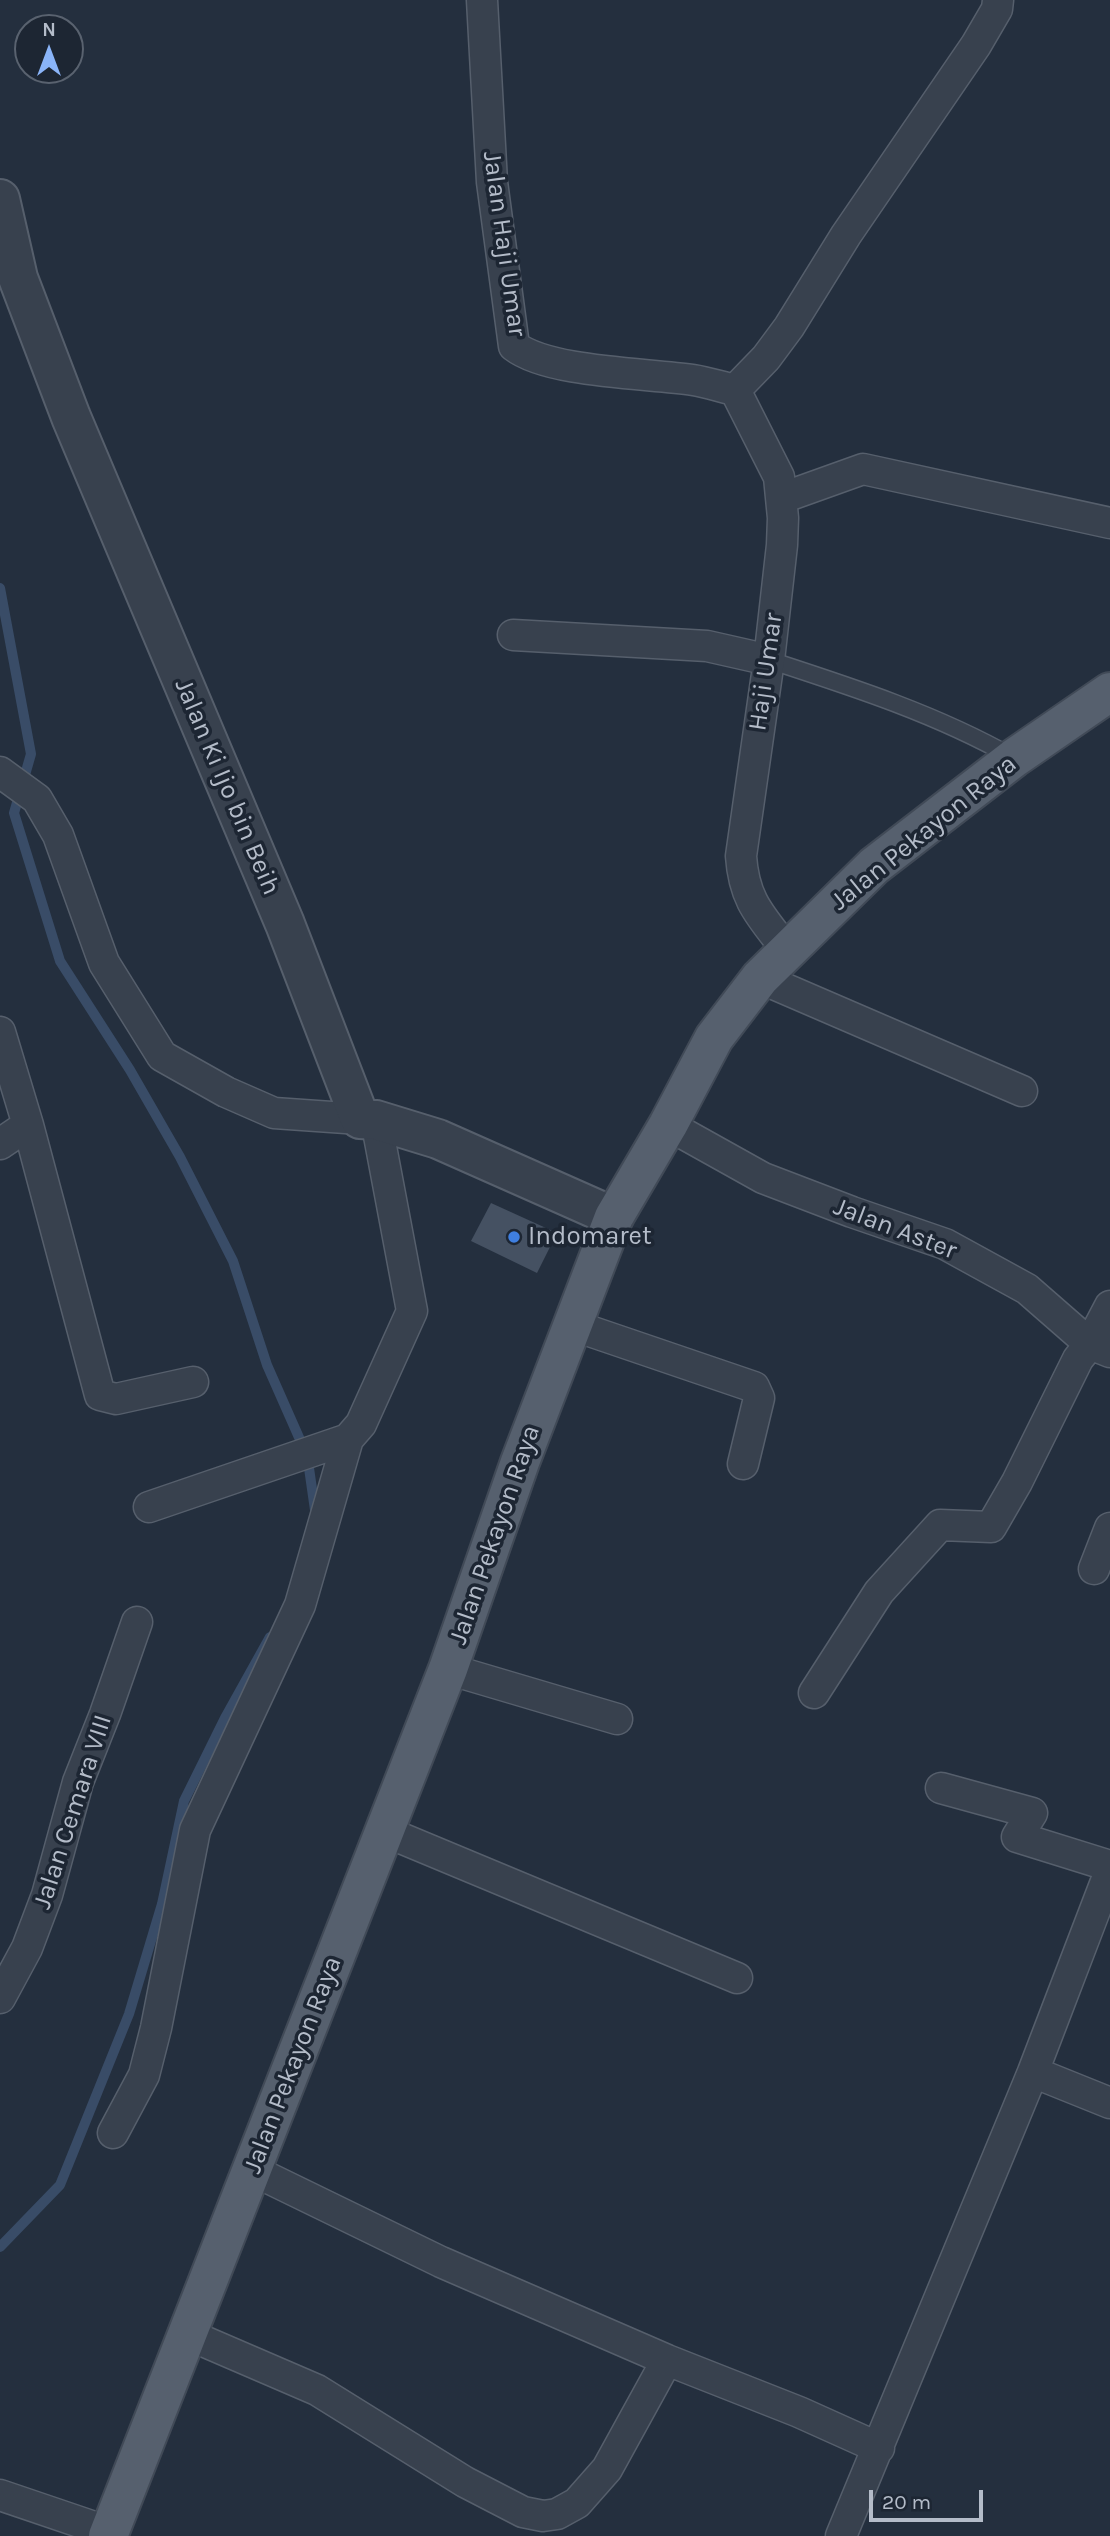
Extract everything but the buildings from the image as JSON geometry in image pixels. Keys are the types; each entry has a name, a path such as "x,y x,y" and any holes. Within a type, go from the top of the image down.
{"main road":[{"name":"Jalan Pekayon Raya","path":"108,2534 448,1669 520,1462 614,1217 668,1125 714,1038 760,978 874,866 1014,758 1110,692"}],"street":[{"name":"Jalan Haji Umar","path":"482,0 492,182 514,346 532,357 562,365 695,380 735,390"},
{"path":"735,390 766,358 789,327 846,235 976,45 996,9 998,0"},
{"name":"Jalan Ki Ijo bin Beih","path":"0,199 18,278 71,417 368,1119"},
{"name":"Haji Umar","path":"735,390 779,477 782,498 782,545 769,660 741,856 746,893 787,950"},
{"path":"782,498 863,469 1110,523"},
{"path":"513,635 707,646 769,660"},
{"path":"0,772 37,799 58,835 104,963 162,1056 226,1091 274,1113 368,1119 438,1139 614,1217"},
{"path":"760,978 1022,1091"},
{"path":"0,1032 28,1125 100,1395 116,1399 193,1382"},
{"path":"113,2133 144,2075 156,2028 195,1830 300,1605 348,1439 361,1424 412,1311 368,1119"},
{"path":"0,1144 28,1125"},
{"name":"Jalan Aster","path":"668,1125 763,1178 945,1244 1027,1289 1100,1348"},
{"path":"814,1693 880,1592 940,1525 991,1527 1017,1482 1079,1359 1100,1348 1110,1306"},
{"path":"572,1325 754,1387 759,1398 743,1464"},
{"path":"149,1507 348,1439"},
{"path":"1094,1569 1110,1528"},
{"name":"Jalan Cemara VIII","path":"0,1998 27,1948 39,1916 78,1782 137,1622"},
{"path":"448,1669 617,1719"},
{"path":"841,2536 1033,2072 1110,1868 1017,1837 1032,1813 941,1788"},
{"path":"384,1831 737,1978"},
{"path":"1033,2072 1110,2103"},
{"path":"252,2170 441,2262 879,2448"},
{"path":"187,2334 317,2390 465,2482 523,2512 543,2516 557,2514 577,2503 607,2469 667,2360"},
{"path":"0,2496 108,2534"}],"lane":[{"path":"769,660 908,708 978,737 1014,758"}],"waterway":[{"path":"0,588 31,754 14,813 60,961 130,1070 180,1157 233,1261 267,1365 301,1442"},
{"path":"309,1468 316,1517"},
{"path":"0,2247 60,2185 129,2014 162,1904 184,1801 225,1718 270,1637"}],"place":[{"name":"Indomaret","path":"514,1237"}]}
